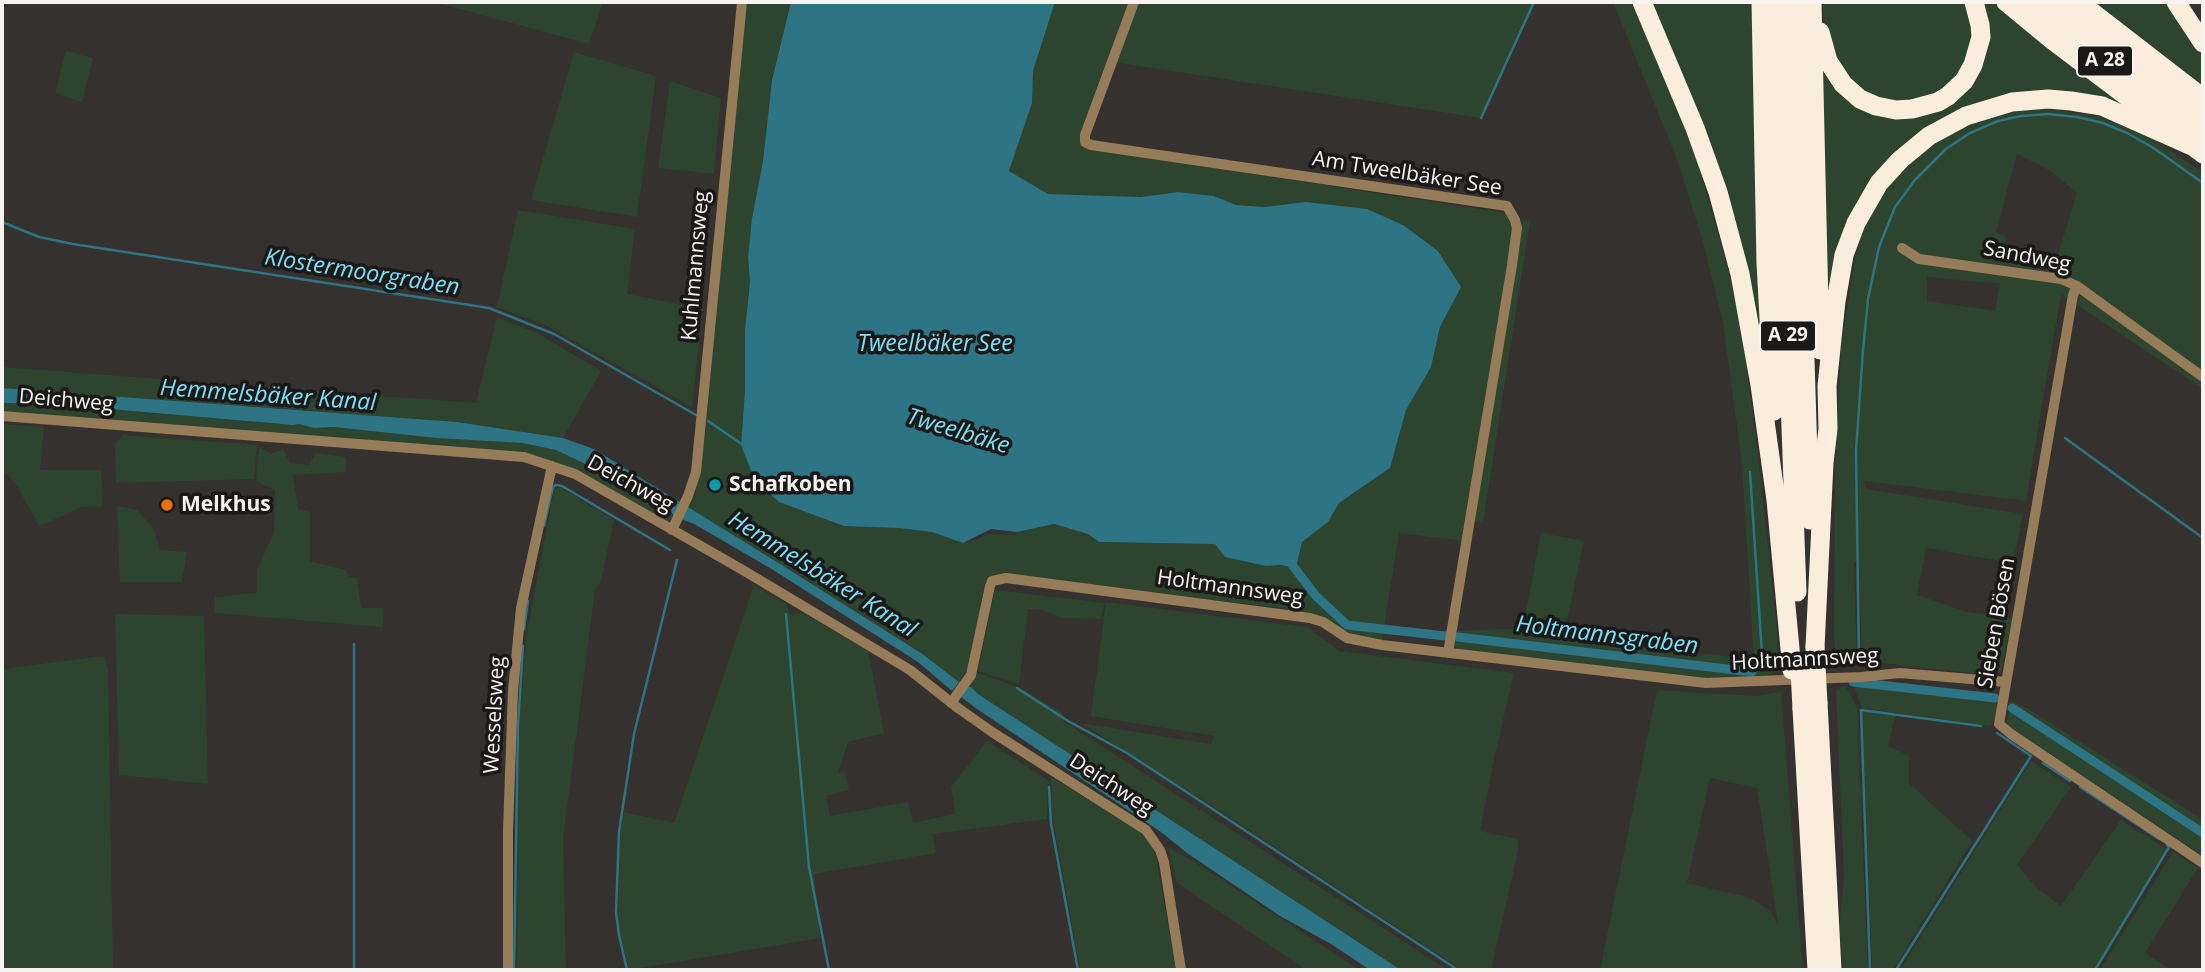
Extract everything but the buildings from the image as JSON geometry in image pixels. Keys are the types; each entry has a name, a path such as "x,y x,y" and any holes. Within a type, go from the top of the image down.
{"highway":[{"path":"1642,2 1695,128 1729,230 1740,274 1776,500 1796,670"},
{"path":"1761,2 1766,262 1776,500"},
{"name":"A 29","path":"1780,2 1796,670 1805,707 1832,970"},
{"name":"A 29","path":"1796,2 1801,263 1815,647 1805,707 1806,783 1817,970"},
{"path":"1815,2 1824,463"},
{"path":"1815,2 1821,39 1828,61 1843,84 1868,103 1896,110 1938,102 1964,81 1980,47 1980,25 1974,2"},
{"path":"2006,2 2052,40 2199,145"},
{"name":"A 28","path":"2030,2 2199,145"},
{"name":"A 28","path":"2054,2 2203,116"},
{"path":"2079,2 2203,99"},
{"path":"2176,2 2203,43"},
{"path":"1815,647 1830,349 1844,256 1856,223 1879,183 1914,147 1951,123 1982,110 2012,102 2071,100 2102,106 2199,145"}],"street":[{"name":"Kuhlmannsweg","path":"674,527 695,472 701,431 723,174 742,2"},
{"name":"Am Tweelbäker See","path":"1134,2 1085,135 1085,142 1507,206 1516,220 1512,265 1448,653"},
{"name":"Sandweg","path":"1902,248 1919,259 2061,279 2077,286 2203,377"},
{"name":"Sieben Bösen","path":"2077,286 2073,295 1998,724 2203,863"},
{"name":"Deichweg","path":"2,415 524,457 575,474 674,527 910,670 992,732 1146,830 1160,850 1164,862 1181,970"},
{"name":"Wesselsweg","path":"508,970 508,830 513,691 521,608 552,466"},
{"name":"Holtmannsweg","path":"951,703 971,676 992,581 1006,579 1310,618 1323,622 1355,640 1706,683 1900,673 2006,682"}],"green space":[{"path":"434,2 603,2 589,44"},
{"path":"747,2 791,2 772,80 763,161 752,218 741,445 899,528 932,532 968,543 988,534 1016,535 1017,532 1054,524 1088,534 1099,542 1215,544 1266,566 1296,568 1301,542 1328,522 1339,503 1390,468 1406,410 1431,367 1440,327 1461,287 1306,202 1264,207 1236,205 1214,196 1178,192 1141,197 1048,194 1009,171 1032,103 1033,71 1055,2 1131,2 1080,136 1089,149 1506,213 1514,221 1463,541 1399,533 1382,640 1350,635 1312,615 1281,608 993,574 985,582 968,667 959,682 921,653 689,508 695,496 706,431 715,308"},
{"path":"1138,2 1533,2 1481,118 1113,62"},
{"path":"1613,2 1632,2 1696,155 1729,274 1742,330 1759,464 1777,629 1778,672 1754,677 1711,679 1458,650 1454,644 1454,631 1523,628 1541,533 1584,541 1563,639 1754,659 1742,464 1723,322 1703,242 1678,162"},
{"path":"1647,2 1755,2 1764,381 1748,292"},
{"path":"1822,2 1964,2 1971,31 1965,64 1955,78 1939,92 1919,101 1897,103 1880,99 1861,90 1844,73 1832,52"},
{"path":"1979,2 1994,2 2140,118 2108,105 1994,103 1876,181 1826,335 1819,55 1873,110 1961,90"},
{"path":"2090,2 2170,2 2203,48 2203,87"},
{"path":"66,51 93,58 82,102 55,93"},
{"path":"574,52 656,76 637,217 531,200"},
{"path":"670,81 721,98 714,174 658,168"},
{"path":"2047,109 2089,115 2121,124 2148,136 2203,172 2203,389 2061,294 2026,501 1864,481 1866,489 2023,514 2013,563 1926,548 1917,595 1967,612 2013,618 2001,671 1990,675 1862,661 1859,560 1854,563 1857,662 1837,667 1834,639 1835,464 1841,348 1862,231 1898,175 1919,155 1950,134 1982,120 2013,111","holes":["2017,154 2049,170 2077,193 2055,264 2003,258 2006,236 1996,233","1927,277 2000,284 1995,311 1927,301"]},
{"path":"518,210 635,229 627,294 703,309 692,407 545,325 497,307"},
{"path":"1521,220 1530,221 1483,523 1472,521"},
{"path":"497,317 539,334 601,371 563,438 457,422 2,388 2,367 476,403"},
{"path":"2,402 522,443 556,450 602,472 624,488 636,490 655,504 668,508 674,516 667,522 563,464 2,412"},
{"path":"2,424 44,427 40,470 101,470 103,506 80,508 39,526 17,486 7,474 2,473"},
{"path":"122,435 257,445 254,479 116,483 115,445"},
{"path":"259,447 271,454 283,449 290,463 309,465 316,453 346,457 346,472 293,475 298,509 310,512 310,561 346,570 348,577 357,578 361,608 384,608 383,627 214,613 215,597 257,593 257,570 274,532 275,490 256,481"},
{"path":"560,487 614,520 601,581 595,590 563,839 566,970 517,970 519,730 526,637 554,490"},
{"path":"117,506 137,510 154,529 160,550 187,552 182,582 120,582"},
{"path":"754,585 788,605 788,612 792,615 801,612 868,651 884,733 848,742 838,773 845,771 849,790 826,796 830,816 908,802 913,823 955,814 951,787 987,741 1048,780 1047,819 933,834 936,853 814,874 820,938 629,970 620,935 618,912 620,836 624,812 674,823"},
{"path":"995,590 1105,603 1101,619 1062,618 1043,610 1028,609 1019,684 978,671"},
{"path":"1106,602 1307,627 1339,651 1514,673 1480,831 1518,839 1518,851 1491,970 1462,970 1081,723 1211,744 1214,736 1091,716"},
{"path":"115,614 204,616 208,784 119,775"},
{"path":"103,656 108,668 113,970 2,970 2,669"},
{"path":"975,672 1018,687 1062,713 1063,721 1448,970 1401,970 978,694 971,687"},
{"path":"1845,685 1857,708 1868,970 1843,970 1839,927 1844,878 1836,690"},
{"path":"1853,685 1993,701 1998,706 1991,726 1862,708"},
{"path":"1657,690 1755,696 1781,692 1803,970 1600,970","holes":["1710,778 1757,788 1778,925 1770,911 1751,898 1687,883"]},
{"path":"2011,700 2203,820 2203,856 2007,725"},
{"path":"1862,711 1895,716 1888,746 1909,756 1909,783 1972,841 1893,970 1872,970"},
{"path":"2031,761 2071,787 2017,865 2036,887 2061,906 2121,820 2166,849 2094,970 1900,970"},
{"path":"1051,777 1141,832 1150,842 1156,857 1176,970 1080,970 1052,814"},
{"path":"1169,848 1360,970 1306,970 1176,882"},
{"path":"2173,852 2198,868 2145,953 2171,970 2100,970"}],"water":[{"name":"Tweelbäker See","path":"791,2 1055,2 1033,71 1032,103 1009,171 1048,194 1141,197 1178,192 1214,196 1236,205 1264,207 1306,202 1367,209 1403,225 1438,251 1461,287 1440,327 1431,367 1406,410 1390,468 1339,503 1328,522 1302,542 1296,568 1266,566 1225,557 1215,544 1099,542 1088,534 1054,524 1017,532 991,529 963,543 932,532 844,526 779,502 755,481 741,445 752,218 763,161 772,80"},
{"path":"2,388 457,422 563,438 594,449 921,653 959,682 952,691 918,662 770,568 694,524 674,516 668,508 654,504 651,499 624,488 602,472 556,450 522,443 436,438 334,427 314,428 299,424 64,405 53,407 43,404 6,403 2,402"},
{"path":"967,687 971,687 1401,970 1370,970 1331,944 1280,916 1187,853 1161,832 977,709 961,697"}],"waterway":[{"path":"1481,118 1534,2"},
{"path":"1859,663 1856,451 1863,350 1868,299 1879,247 1895,207 1915,180 1946,149 1970,133 1998,121 2021,116 2048,114 2103,123 2152,147 2203,183"},
{"name":"Klostermoorgraben","path":"2,222 39,237 73,244 489,308 554,334 696,415"},
{"name":"Klostermoorgraben","path":"708,421 743,445"},
{"path":"2065,438 2203,538"},
{"path":"1750,472 1762,654"},
{"path":"544,526 553,487 562,486 670,550"},
{"path":"627,970 616,912 619,832 634,734 677,560"},
{"name":"Holtmannsgraben","path":"1290,562 1316,596 1347,625 1445,636"},
{"path":"524,629 528,601"},
{"path":"786,614 809,867 829,970"},
{"name":"Holtmannsgraben","path":"1458,637 1752,672"},
{"path":"354,644 354,970"},
{"path":"514,970 518,726 523,646"},
{"name":"Holtmannsgraben","path":"1853,682 1995,698"},
{"path":"1017,688 1068,721 1127,753 1458,970"},
{"name":"Holtmannsgraben","path":"2012,708 2203,833"},
{"path":"1870,970 1861,710 1981,726"},
{"path":"1896,970 2031,756 1997,733"},
{"path":"2043,763 2070,781"},
{"path":"1049,787 1051,823 1078,970"},
{"path":"2080,787 2159,839"},
{"path":"2095,970 2169,847 2167,845"}],"place":[{"name":"Schafkoben","path":"715,485"},
{"name":"Melkhus","path":"167,505"}],"water label":[{"name":"Hemmelsbäker Kanal","path":"268,396"},
{"name":"Tweelbäke","path":"958,432"},
{"name":"Hemmelsbäker Kanal","path":"822,575"}]}
